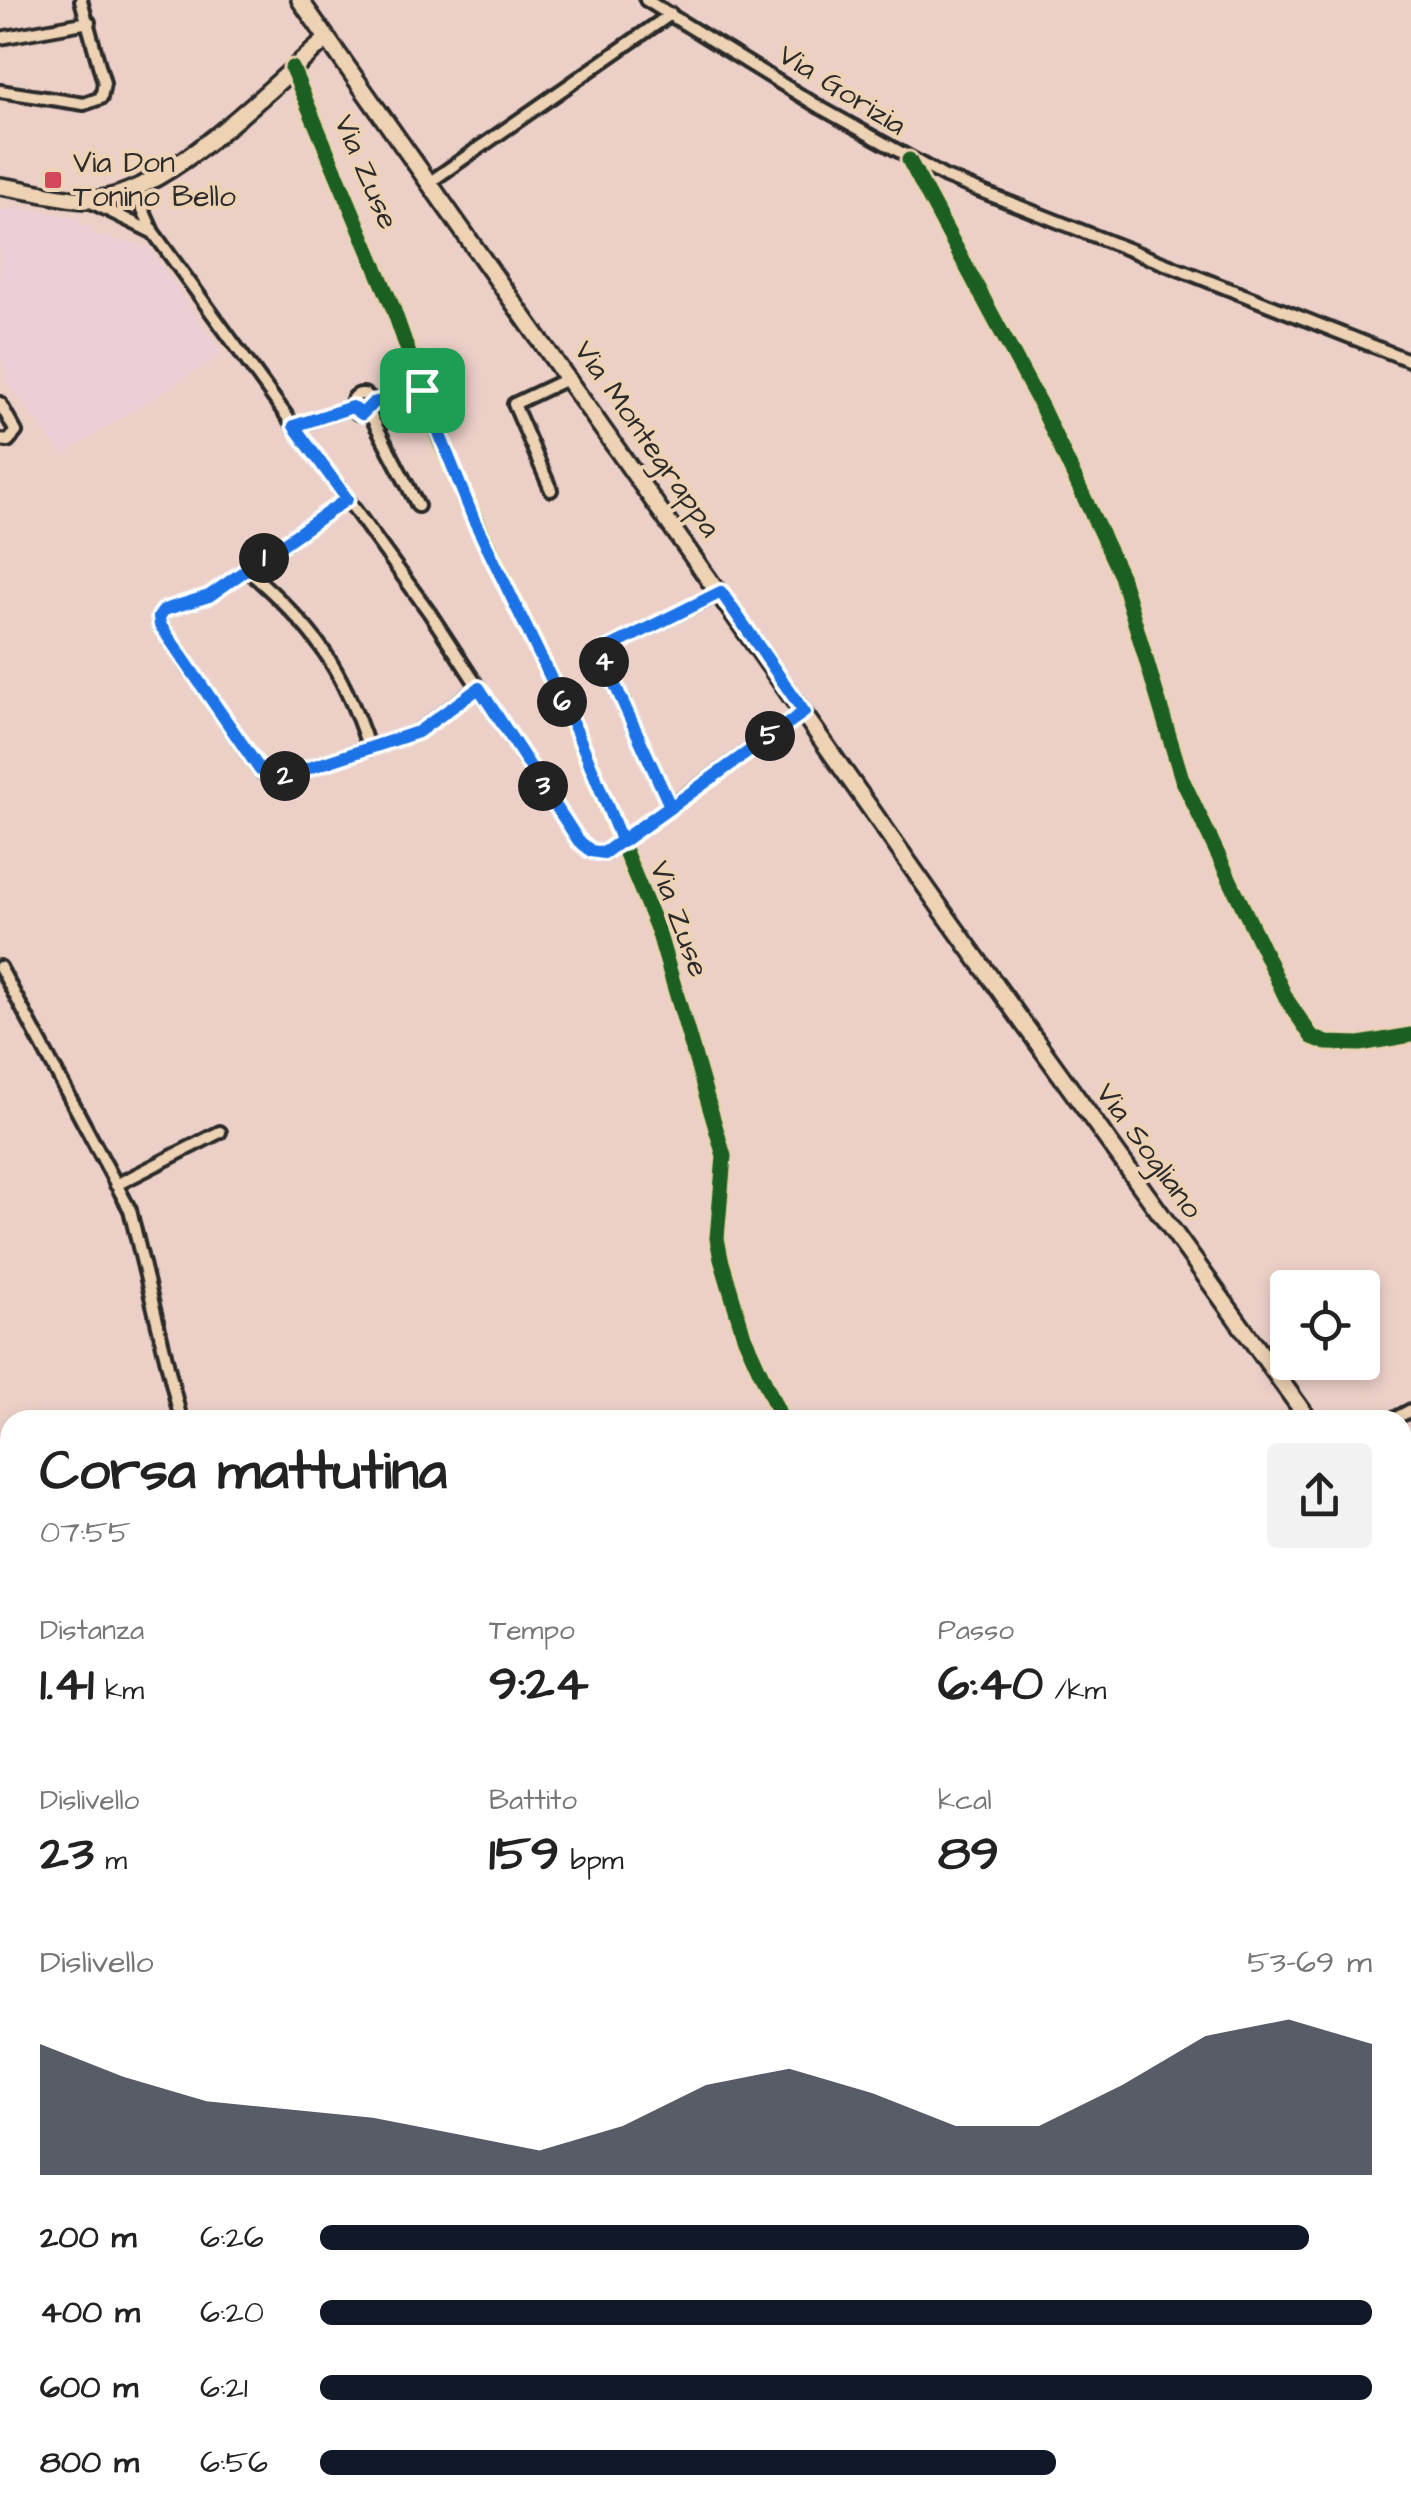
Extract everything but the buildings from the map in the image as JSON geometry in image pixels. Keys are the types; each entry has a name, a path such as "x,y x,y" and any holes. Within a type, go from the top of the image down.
{"main road":[{"name":"Via Montegrappa","path":"300,0 944,913"},
{"path":"0,186 87,200 132,187 210,143 326,38"},
{"name":"Via Sogliano","path":"944,913 1302,1410"}],"street":[{"path":"0,92 84,104 101,98 104,82 81,0"},
{"name":"Via Gorizia","path":"646,0 910,160 1411,361"},
{"path":"430,182 671,14"},
{"path":"0,38 89,22"},
{"name":"Via Zuse","path":"292,68 360,226 474,520 576,730 658,930 724,1156 718,1238 721,1259 744,1336 777,1410"},
{"path":"910,160 1050,423 1077,490 1121,576 1182,779 1287,1000 1312,1037 1327,1043 1360,1044 1411,1034"},
{"path":"132,187 153,232 347,499 479,688 578,840 591,851 604,853 622,842 804,712"},
{"path":"87,200 153,232"},
{"path":"551,490 514,404 570,378"},
{"path":"352,407 356,412 422,390"},
{"path":"294,426 352,407 357,395 370,396 371,407 418,506"},
{"path":"0,403 16,432 8,441 0,440"},
{"path":"347,499 209,596 164,610 160,625 260,770 282,777 418,732 479,688"},
{"path":"248,570 299,614 350,690 369,748"},
{"path":"670,806 600,652 721,592"},
{"path":"0,967 137,1228 179,1410"},
{"path":"116,1184 220,1132"}],"shaded area":[{"path":"19,208 74,217 83,227 91,227 95,236 147,246 222,354 63,455 8,383 0,354 0,211"}],"cycle path":[{"path":"292,68 393,308 439,440 575,730 658,931 724,1156 717,1238 721,1259 744,1336 777,1410"},
{"path":"909,160 1041,406 1121,576 1182,779 1287,1000 1312,1037 1327,1043 1360,1044 1411,1035"}],"place":[{"name":"Via Don Tonino Bello","path":"53,180"}],"route":[{"path":"422,390 373,403 369,412 362,414 352,407 294,426 347,499 209,596 164,610 159,617 160,625 260,770 282,777 418,732 479,688 578,840 591,851 604,853 622,842 670,806 600,652 721,592 804,712 622,842 576,730 474,520 422,390"}]}
